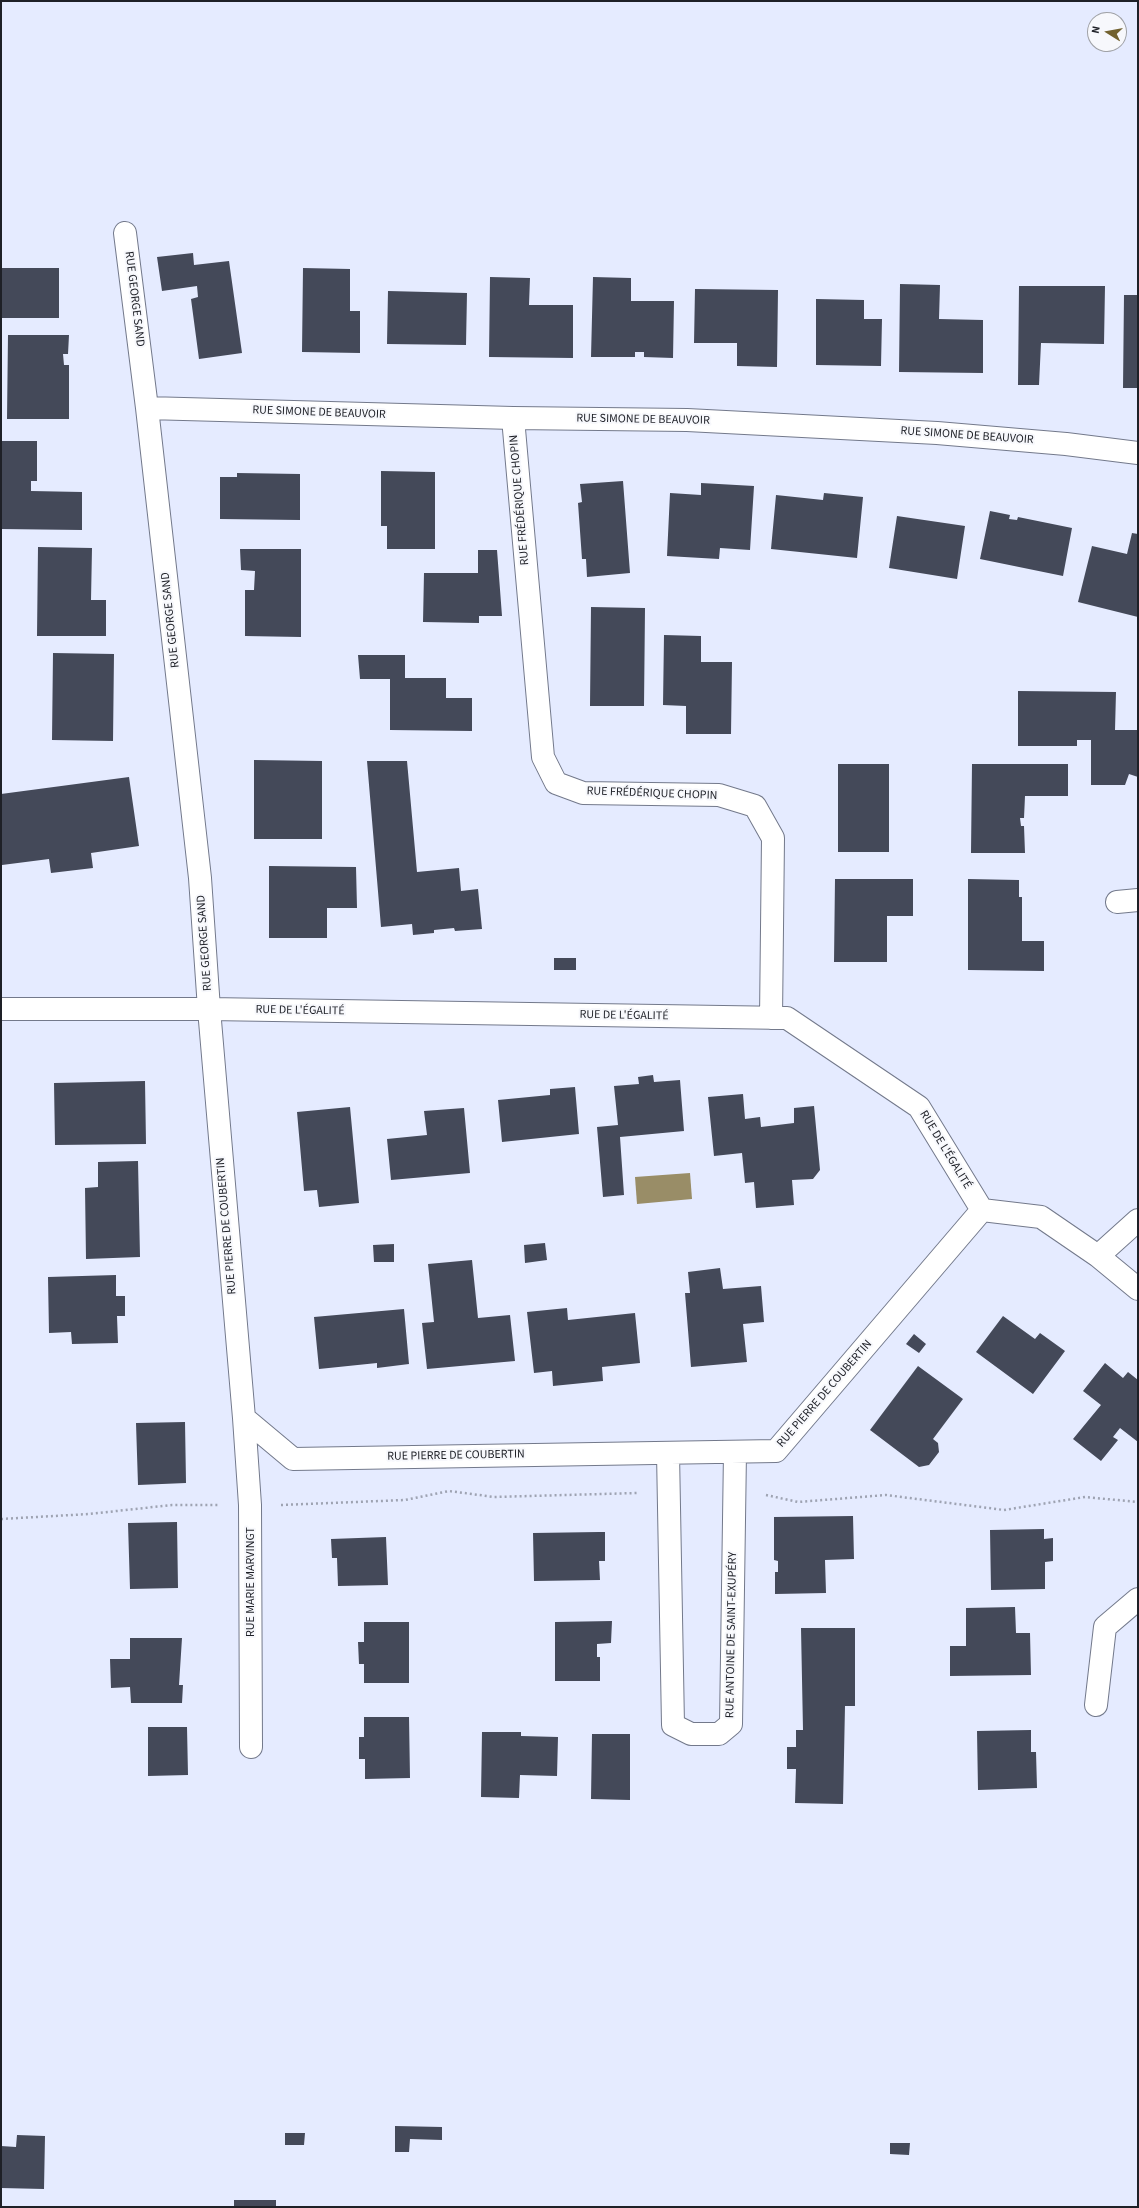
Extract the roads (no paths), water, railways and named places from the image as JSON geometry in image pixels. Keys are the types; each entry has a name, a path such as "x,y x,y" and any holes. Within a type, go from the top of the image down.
{"street":[{"name":"RUE GEORGE SAND","path":"125,233 147,408 200,878 209,1009"},
{"name":"RUE SIMONE DE BEAUVOIR","path":"147,408 513,418 657,419 937,433 1066,444 1138,453"},
{"name":"RUE FRÉDÉRIQUE CHOPIN","path":"513,418 543,756 556,783 583,792 720,795 755,806 773,838 771,1018"},
{"name":"RUE DE L'ÉGALITÉ","path":"1,1009 209,1009 787,1018 919,1107 982,1210"},
{"name":"RUE PIERRE DE COUBERTIN","path":"209,1009 244,1418 293,1459 776,1451 982,1210"},
{"path":"982,1210 1041,1217 1098,1256 1138,1289"},
{"path":"1098,1256 1138,1220"},
{"name":"RUE MARIE MARVINGT","path":"244,1418 250,1505 251,1747"},
{"name":"RUE ANTOINE DE SAINT-EXUPÉRY","path":"668,1453 673,1725 691,1734 719,1734 731,1724 735,1452"},
{"path":"1096,1705 1105,1627 1138,1599"}]}
